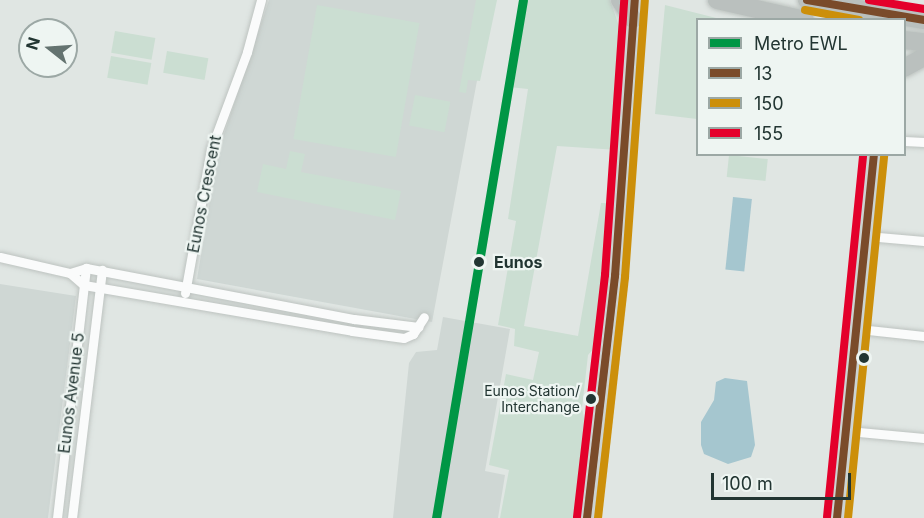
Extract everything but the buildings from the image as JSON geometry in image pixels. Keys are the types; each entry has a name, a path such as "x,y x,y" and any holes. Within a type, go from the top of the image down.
{"highway":[{"path":"620,0 633,19"},
{"path":"717,0 796,18"},
{"path":"807,0 924,20"},
{"path":"906,40 924,42"},
{"path":"906,67 924,57"}],"main road":[{"path":"587,518 618,236 635,0"},
{"path":"837,518 859,329 874,156"}],"street":[{"name":"Eunos Crescent","path":"183,301 211,149 247,52 261,0"},
{"path":"906,141 924,142"},
{"path":"867,236 924,241"},
{"path":"0,257 70,273 84,285 396,337 409,337 419,327 424,317"},
{"path":"70,273 86,268 102,270 354,320 419,327"},
{"name":"Eunos Avenue 5","path":"57,518 86,268"},
{"name":"Eunos Avenue 5","path":"72,518 102,270"},
{"path":"859,329 924,336"},
{"path":"848,431 924,438"}],"shaded area":[{"path":"269,0 492,0 432,322 197,279 218,152"},
{"path":"0,284 76,296 48,518 0,518"},
{"path":"443,317 510,329 485,471 505,475 498,518 393,518 409,363 416,352 437,350"}],"green space":[{"path":"476,0 497,0 480,81 468,80 466,93 459,92"},
{"path":"526,0 610,0 622,35 626,68 618,150 557,146 524,326 578,336 601,203 608,203 596,346 588,355 582,408 585,423 576,518 500,518 509,470 489,465 506,374 533,380 539,352 514,346 515,329 498,325 516,221 508,219 528,89 509,87"},
{"path":"317,5 419,23 396,157 293,139"},
{"path":"665,5 716,18 696,18 696,119 655,114"},
{"path":"115,31 155,38 152,60 111,53"},
{"path":"167,51 208,58 205,80 163,73"},
{"path":"111,56 151,63 148,85 107,78"},
{"path":"415,95 450,102 444,132 409,125"},
{"path":"290,151 305,154 301,172 401,191 395,220 257,192 263,164 286,169"},
{"path":"729,156 768,159 765,181 727,177"}],"water":[{"path":"733,197 752,199 744,272 725,270"},
{"path":"725,378 747,381 755,445 751,457 728,464 704,454 701,445 701,422 714,400 716,382"}],"metro line":[{"name":"EWL","path":"436,518 523,0"}],"transit line":[{"name":"155","path":"577,517 605,275 624,0"},
{"name":"13","path":"587,518 615,276 635,0"},
{"name":"13","path":"807,0 924,20"},
{"name":"155","path":"869,0 924,9"},
{"name":"150","path":"598,518 625,277 645,1"},
{"name":"150","path":"805,10 848,18"},
{"name":"155","path":"827,517 863,156"},
{"name":"13","path":"837,518 874,156"},
{"name":"150","path":"848,518 884,156"}],"place":[{"name":"Eunos","path":"479,262"},
{"name":"Eunos Station/ Interchange","path":"591,399"}]}
